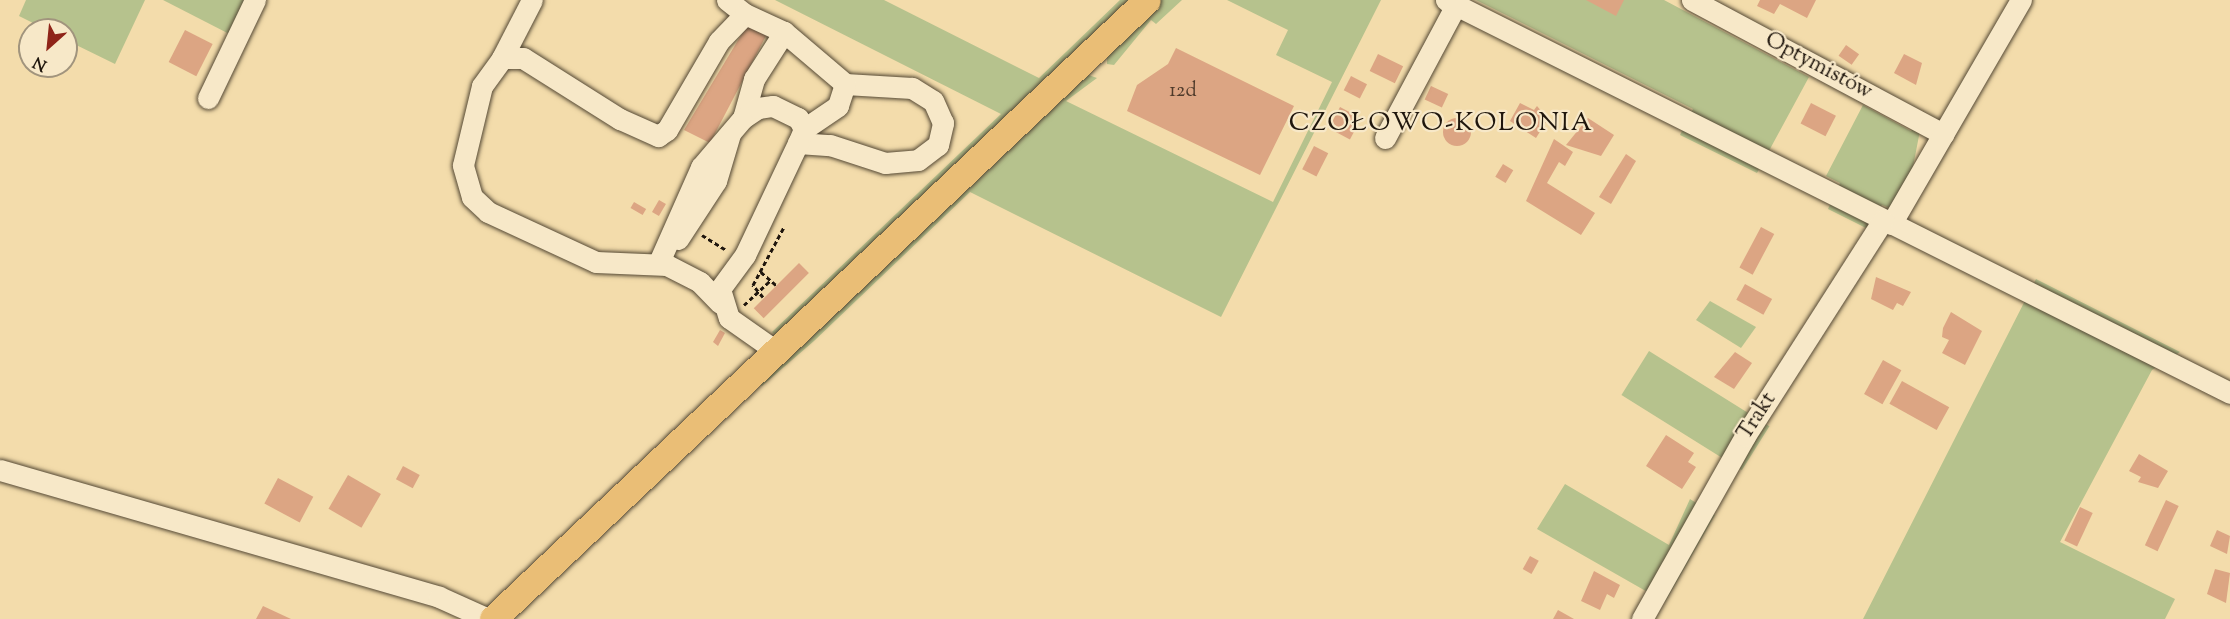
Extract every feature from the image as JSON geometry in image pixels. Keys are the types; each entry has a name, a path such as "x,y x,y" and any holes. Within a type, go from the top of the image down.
{"main road":[{"path":"493,619 1147,0"}],"street":[{"path":"208,98 255,0"},
{"path":"532,0 502,58 482,86 469,125 463,165 472,197 488,212 579,257 620,264 659,262 700,282 725,310 776,351"},
{"path":"727,0 745,14 784,32 845,84 912,88 933,101 943,123 938,146 918,159 885,162 801,136"},
{"name":"Optymistów","path":"1692,0 1943,134"},
{"name":"Trakt","path":"1642,619 1745,436 1943,134 2021,0"},
{"path":"1385,138 1451,2 2230,393"},
{"path":"502,58 523,58 620,119 658,136 667,130 719,41 745,14"},
{"path":"659,262 688,226 725,162 754,79 784,32"},
{"path":"725,310 720,288 744,255 801,136 838,106 845,84"},
{"path":"659,262 686,193 737,126 758,108 773,106 798,118 801,136"},
{"path":"0,470 440,597 488,619"}],"path":[{"path":"688,226 726,250"},
{"path":"763,297 753,285 784,226"},
{"path":"760,271 776,285"},
{"path":"725,310 759,292 771,280"}],"green space":[{"path":"26,0 145,0 115,64 78,46 78,18 23,18 19,16"},
{"path":"163,0 261,0 241,40"},
{"path":"775,0 884,0 1039,78 1120,0 1131,0 777,336 772,332 1001,114"},
{"path":"1157,0 1182,0 1156,24 1151,20 1114,65 1107,64 1107,50"},
{"path":"1227,0 1381,0 1221,317 970,192 814,341 762,386 754,382 1083,73 1097,78 1066,101 1273,202 1332,82 1276,55 1288,30"},
{"path":"1476,0 1664,0 1809,77 1757,173 1680,135 1693,109"},
{"path":"1863,105 1911,131 1924,110 1904,213 1882,205 1866,228 1828,209 1840,183 1826,176"},
{"path":"2036,279 2180,352 2152,370 2060,542 2175,599 2165,619 1863,619"},
{"path":"1710,301 1756,327 1741,348 1696,320"},
{"path":"1649,351 1769,426 1742,470 1621,395"},
{"path":"1565,484 1669,545 1690,499 1715,515 1665,602 1537,529"}],"building":[{"path":"1586,0 1624,0 1616,16"},
{"path":"1760,0 1816,0 1807,18 1780,4 1774,14 1757,6"},
{"path":"749,22 768,32 710,143 684,130"},
{"path":"185,30 213,44 196,76 169,62"},
{"path":"1846,45 1859,54 1852,65 1839,56"},
{"path":"1176,48 1294,106 1260,175 1127,111 1137,85 1168,64"},
{"path":"1378,54 1403,66 1395,83 1370,71"},
{"path":"1904,54 1922,63 1916,85 1894,73"},
{"path":"1351,76 1367,84 1360,98 1344,90"},
{"path":"1431,86 1448,94 1442,108 1425,100"},
{"path":"1520,103 1534,110 1537,106 1548,119 1536,138 1510,121"},
{"path":"1811,103 1836,116 1826,136 1801,123"},
{"path":"1340,107 1361,118 1350,139 1329,128"},
{"path":"1457,118 1467,122 1471,132 1467,142 1457,146 1447,142 1443,132 1447,122"},
{"path":"1588,118 1614,135 1601,156 1566,145"},
{"path":"1554,139 1573,152 1565,166 1559,162 1547,183 1595,213 1581,235 1526,201"},
{"path":"1314,146 1328,153 1316,176 1302,169"},
{"path":"1626,154 1636,161 1611,204 1599,197"},
{"path":"1503,164 1513,170 1506,183 1495,177"},
{"path":"659,200 666,204 659,216 652,212"},
{"path":"634,202 646,209 643,215 630,208"},
{"path":"1761,227 1774,234 1753,275 1739,268"},
{"path":"799,263 809,273 764,318 754,308"},
{"path":"1876,277 1911,292 1903,306 1897,303 1893,310 1871,299"},
{"path":"1745,284 1772,299 1763,315 1736,300"},
{"path":"1951,312 1982,331 1965,365 1942,353 1949,340 1942,337 1943,328"},
{"path":"720,330 725,333 718,346 713,342"},
{"path":"1735,352 1752,363 1734,389 1714,377"},
{"path":"1883,360 1901,370 1882,404 1864,394"},
{"path":"1902,381 1949,407 1937,430 1889,404"},
{"path":"1666,435 1694,453 1688,462 1696,467 1682,489 1646,466"},
{"path":"2139,454 2168,471 2158,488 2138,482 2141,477 2129,471"},
{"path":"403,466 420,475 413,488 396,479"},
{"path":"348,475 381,494 361,528 329,509"},
{"path":"278,478 313,497 300,522 264,504"},
{"path":"2166,500 2179,506 2158,551 2145,545"},
{"path":"2080,507 2093,513 2077,546 2064,541"},
{"path":"2217,530 2230,536 2227,554 2210,546"},
{"path":"1530,556 1539,561 1531,574 1523,569"},
{"path":"2215,569 2230,573 2226,603 2207,594"},
{"path":"1594,571 1620,585 1614,598 1607,594 1600,610 1581,601"},
{"path":"263,606 291,619 256,619"},
{"path":"1558,610 1574,619 1553,619"}],"district":[{"name":"CZOŁOWO-KOLONIA","path":"1441,124"}]}
